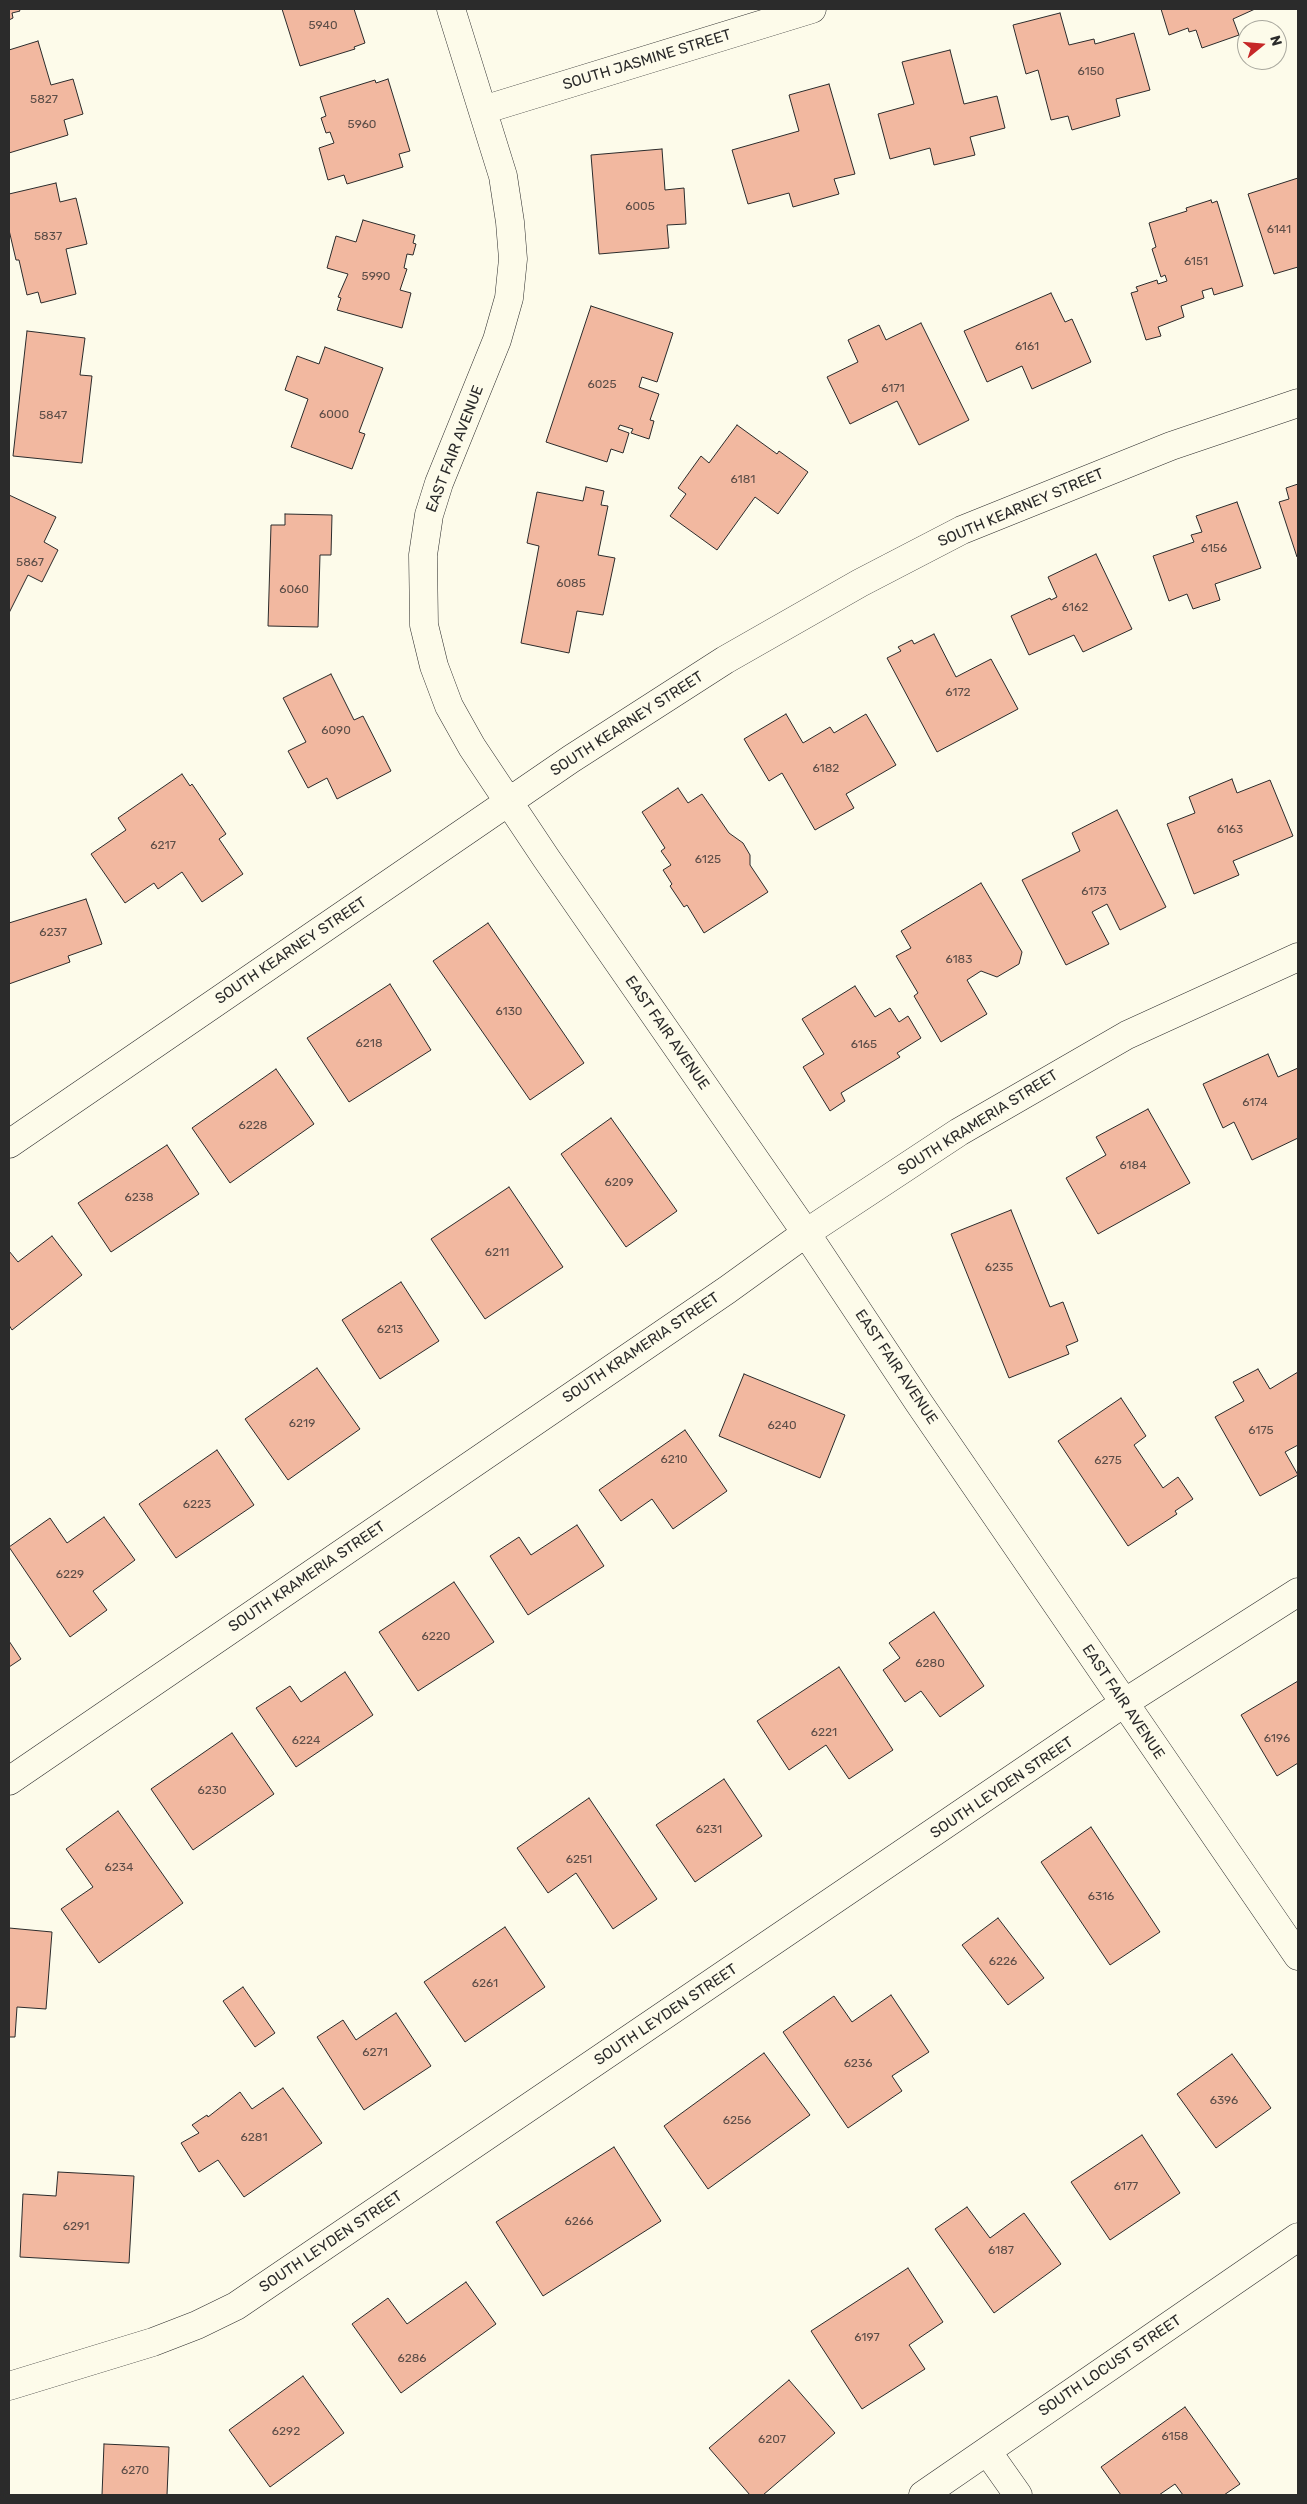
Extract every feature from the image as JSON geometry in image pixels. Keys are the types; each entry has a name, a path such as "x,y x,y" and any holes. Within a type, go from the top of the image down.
{"street":[{"name":"EAST FAIR AVENUE","path":"452,9 502,176 510,222 512,259 508,298 497,340 439,483 431,507 422,555 424,625 434,666 449,706 509,802 806,1233 919,1403 1298,1956"},
{"name":"SOUTH JASMINE STREET","path":"483,110 812,9"},
{"name":"SOUTH KEARNEY STREET","path":"9,1144 509,802 725,660 860,583 962,530 1171,446 1298,403"},
{"name":"SOUTH KRAMERIA STREET","path":"9,1781 727,1290 806,1233 959,1132 1052,1076 1143,1027 1298,958"},
{"name":"SOUTH LEYDEN STREET","path":"9,2386 153,2342 197,2325 236,2306 1124,1704 1298,1592"},
{"name":"SOUTH LOCUST STREET","path":"923,2495 1298,2237"},
{"path":"986,2451 1018,2495"}],"building":[{"path":"9,9 19,9 20,11 12,13 13,18 9,20"},
{"path":"282,9 354,9 365,43 354,47 355,49 300,66"},
{"path":"1161,9 1255,9 1233,19 1237,36 1202,48 1196,30 1189,32 1188,28 1169,35"},
{"path":"1060,13 1069,45 1094,39 1095,44 1134,33 1150,90 1116,99 1120,116 1072,130 1068,116 1051,120 1038,70 1026,74 1013,25"},
{"path":"38,41 51,85 73,79 83,114 64,120 68,135 9,153 9,50"},
{"path":"950,50 964,104 997,96 1005,128 970,137 975,155 934,165 930,148 890,159 878,114 914,104 902,62"},
{"path":"388,79 410,151 399,154 403,167 347,184 344,175 328,180 319,148 334,143 330,132 326,133 321,118 326,116 320,97 375,80 376,83"},
{"path":"829,84 855,174 834,179 839,194 793,207 789,193 748,204 732,150 799,131 789,95"},
{"path":"662,149 665,190 684,188 686,224 667,225 669,248 599,254 591,155"},
{"path":"1298,178 1298,267 1274,274 1248,194"},
{"path":"56,183 60,202 76,198 87,244 66,249 76,294 41,303 38,292 27,295 19,260 16,260 9,230 9,194"},
{"path":"1211,200 1212,203 1217,201 1243,286 1214,295 1212,288 1202,291 1204,298 1181,306 1184,317 1158,327 1161,336 1146,340 1131,293 1138,291 1136,287 1157,280 1158,284 1167,281 1165,275 1161,277 1152,249 1156,247 1149,223 1187,211 1186,208"},
{"path":"363,220 415,235 413,243 416,244 413,255 407,254 404,268 407,269 400,290 411,293 402,328 337,310 341,298 338,297 348,274 327,268 336,236 356,242"},
{"path":"1051,293 1065,322 1072,319 1091,362 1032,389 1022,366 987,382 964,331"},
{"path":"591,306 673,333 657,382 642,377 639,387 659,394 650,420 654,421 649,439 631,433 633,429 620,425 618,429 629,433 623,453 611,449 607,462 546,442"},
{"path":"921,323 969,420 919,445 897,401 850,424 827,377 858,362 848,340 879,325 886,340"},
{"path":"27,331 85,338 80,375 92,376 82,463 13,456"},
{"path":"325,347 383,368 359,432 365,434 352,469 291,447 308,399 285,390 297,356 319,364"},
{"path":"737,425 777,454 779,451 808,472 778,514 755,497 717,550 670,516 686,494 678,488 701,456 709,463"},
{"path":"1298,484 1297,557 1279,502 1289,499 1286,488"},
{"path":"586,487 604,491 601,505 608,506 598,555 615,558 603,615 577,611 569,653 521,643 539,546 527,543 537,492 583,501"},
{"path":"9,495 56,517 44,542 58,550 42,582 28,575 9,613"},
{"path":"1237,502 1261,568 1215,584 1220,600 1193,609 1187,594 1169,601 1153,556 1194,542 1191,535 1202,532 1196,516"},
{"path":"285,514 332,515 331,555 320,555 318,627 268,626 271,525 285,525"},
{"path":"1096,554 1132,629 1083,652 1074,635 1029,655 1011,616 1050,598 1051,600 1057,597 1048,577"},
{"path":"934,634 956,677 991,659 1018,709 937,752 887,658 901,651 898,647 912,640 914,644"},
{"path":"331,674 354,720 363,716 391,771 337,799 327,778 308,788 288,751 306,742 283,698"},
{"path":"786,714 803,743 830,727 834,733 866,714 896,765 846,794 854,808 815,830 782,773 769,781 744,739"},
{"path":"182,774 190,786 192,784 226,834 219,839 243,874 202,902 182,872 158,889 154,883 125,903 91,854 126,830 118,818"},
{"path":"1232,779 1237,793 1270,780 1293,836 1233,861 1239,875 1194,894 1167,824 1195,813 1189,797"},
{"path":"678,788 688,803 702,794 729,833 743,843 750,855 750,865 768,892 704,933 687,905 684,907 670,886 672,884 663,870 671,865 661,851 665,848 642,812"},
{"path":"1117,810 1166,907 1120,930 1107,904 1092,912 1109,944 1066,965 1022,880 1080,851 1072,833"},
{"path":"981,883 1022,952 1019,964 997,977 981,971 967,980 987,1014 941,1042 914,996 918,993 896,956 911,948 901,931"},
{"path":"86,899 102,944 68,956 70,962 9,984 9,923"},
{"path":"488,923 584,1063 530,1100 433,961"},
{"path":"390,984 431,1050 349,1102 307,1038"},
{"path":"855,986 875,1017 890,1008 899,1022 908,1016 921,1038 897,1053 900,1057 841,1093 845,1101 830,1111 803,1067 824,1054 802,1019"},
{"path":"1268,1054 1278,1077 1298,1068 1298,1138 1252,1160 1234,1122 1223,1128 1203,1084"},
{"path":"276,1069 314,1124 230,1183 192,1128"},
{"path":"1148,1109 1190,1183 1098,1234 1066,1178 1106,1155 1096,1137"},
{"path":"611,1118 677,1211 626,1247 561,1154"},
{"path":"167,1145 199,1194 111,1252 78,1203"},
{"path":"509,1187 563,1267 485,1319 431,1239"},
{"path":"1011,1210 1050,1307 1063,1302 1078,1341 1066,1346 1069,1354 1009,1378 951,1234"},
{"path":"52,1236 82,1275 12,1330 9,1325 9,1251 18,1262"},
{"path":"401,1282 439,1341 380,1379 342,1320"},
{"path":"317,1368 360,1429 288,1480 245,1419"},
{"path":"1258,1369 1270,1389 1298,1372 1298,1445 1285,1452 1298,1475 1260,1496 1215,1417 1244,1401 1233,1382"},
{"path":"744,1374 845,1415 820,1478 719,1436"},
{"path":"1121,1398 1146,1436 1134,1445 1163,1488 1178,1477 1193,1499 1175,1511 1177,1514 1128,1546 1058,1441"},
{"path":"685,1430 727,1491 673,1529 652,1499 621,1521 599,1490"},
{"path":"217,1450 254,1505 176,1558 139,1504"},
{"path":"104,1517 135,1560 93,1591 107,1610 70,1637 9,1547 50,1518 67,1543"},
{"path":"577,1525 604,1566 528,1615 490,1556 519,1537 531,1555"},
{"path":"454,1582 494,1642 418,1691 379,1632"},
{"path":"934,1612 984,1686 940,1717 921,1691 905,1702 883,1670 900,1658 889,1643"},
{"path":"9,1641 21,1659 9,1667"},
{"path":"839,1667 893,1750 849,1779 826,1745 789,1770 757,1721"},
{"path":"345,1672 373,1715 296,1767 256,1708 290,1686 301,1702"},
{"path":"1298,1681 1298,1763 1277,1776 1241,1715"},
{"path":"232,1733 274,1794 193,1850 151,1789"},
{"path":"724,1779 762,1836 695,1882 656,1825"},
{"path":"589,1798 657,1899 613,1929 576,1873 548,1893 517,1848"},
{"path":"118,1811 183,1903 99,1963 61,1909 93,1887 66,1849"},
{"path":"1091,1827 1160,1932 1110,1965 1041,1862"},
{"path":"998,1918 1044,1978 1008,2005 962,1945"},
{"path":"505,1927 545,1987 465,2042 424,1982"},
{"path":"9,1928 52,1932 46,2009 17,2007 15,2037 9,2037"},
{"path":"243,1987 275,2033 255,2047 223,2001"},
{"path":"891,1995 929,2052 892,2076 902,2091 848,2128 783,2032 834,1996 852,2022"},
{"path":"396,2013 431,2066 364,2110 317,2037 343,2020 356,2040"},
{"path":"764,2053 810,2115 708,2189 664,2126"},
{"path":"1232,2054 1271,2108 1216,2148 1177,2094"},
{"path":"283,2088 322,2143 244,2197 218,2160 199,2172 181,2143 199,2133 192,2125 207,2115 208,2117 240,2092 252,2109"},
{"path":"1142,2135 1180,2193 1110,2240 1071,2182"},
{"path":"614,2147 661,2221 543,2296 496,2222"},
{"path":"58,2172 134,2176 129,2263 20,2257 23,2194 56,2196"},
{"path":"967,2207 990,2238 1024,2213 1061,2264 994,2313 935,2229"},
{"path":"908,2268 943,2322 909,2345 925,2369 862,2409 811,2331"},
{"path":"466,2282 496,2324 401,2393 352,2324 388,2298 407,2324"},
{"path":"303,2376 344,2433 270,2487 229,2430"},
{"path":"789,2380 835,2433 763,2495 750,2495 709,2448"},
{"path":"1185,2407 1240,2484 1224,2495 1183,2495 1175,2484 1159,2495 1121,2495 1101,2467"},
{"path":"104,2444 169,2447 167,2495 102,2495"}]}
